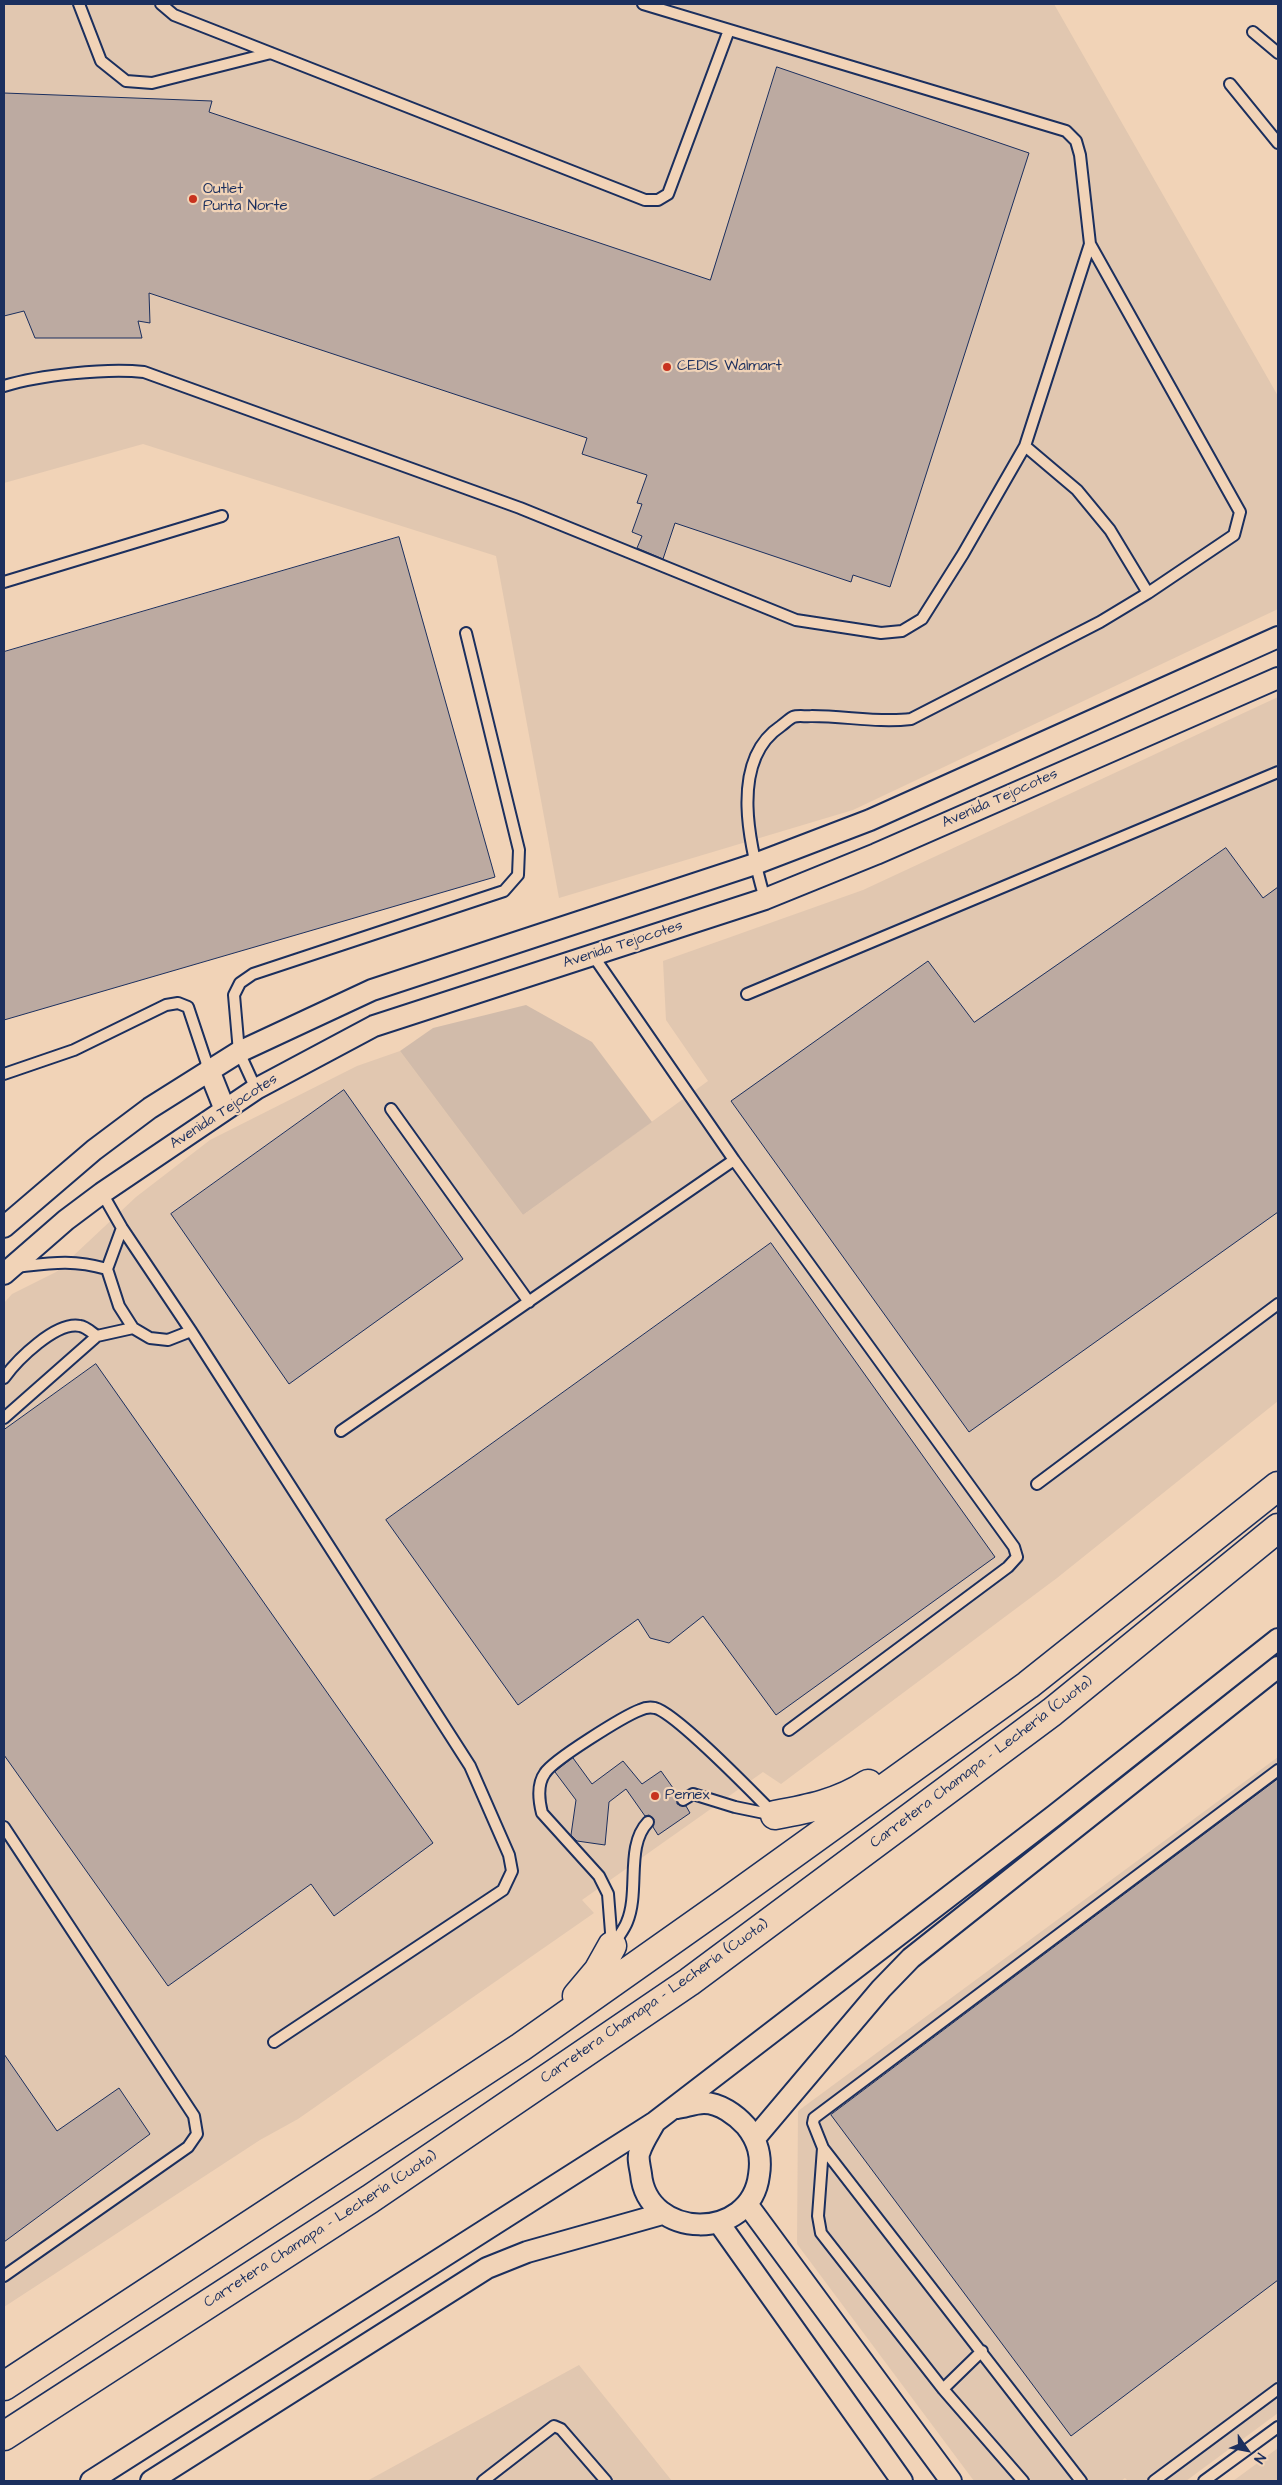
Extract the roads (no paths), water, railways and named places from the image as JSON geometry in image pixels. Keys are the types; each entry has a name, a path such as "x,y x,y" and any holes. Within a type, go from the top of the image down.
{"highway":[{"path":"4,2386 521,2047 1028,1685 1278,1486"},
{"name":"Carretera Chamapa - Lechería (Cuota)","path":"4,2436 370,2198 689,1982 1052,1712 1278,1528"},
{"path":"775,1815 820,1807 856,1792 951,1727 1028,1685"},
{"path":"521,2047 582,1991 612,1946"}],"street":[{"path":"4,1227 100,1145 150,1108 209,1070 239,1052 372,990 755,864 870,820 1278,636"},
{"name":"Avenida Tejocotes","path":"7,1271 102,1193 256,1089 374,1026 765,899 876,854 1278,678"},
{"path":"209,1070 225,1110"},
{"path":"91,2481 655,2122 1055,1815 1278,1639"},
{"path":"755,2138 881,1988 911,1958 1278,1667"},
{"path":"655,2122 639,2153 642,2187 662,2214 689,2226 719,2223 734,2216 747,2204 758,2183 761,2160 755,2138 734,2113 704,2103 673,2109"},
{"path":"747,2204 951,2481"},
{"path":"150,2481 487,2268 527,2252 662,2214"},
{"path":"719,2223 902,2481"}],"lane":[{"path":"79,4 101,61 126,81 152,83 271,53"},
{"path":"161,4 174,15 645,200 658,200 668,194 729,30"},
{"path":"643,4 1066,131 1076,141 1080,155 1090,244 1240,512 1234,535 1148,593 1100,622 911,719 888,722 837,716 794,717 768,734 754,755 747,792 755,864 765,899"},
{"path":"1253,32 1278,53"},
{"path":"1230,84 1278,144"},
{"path":"4,386 20,381 120,369 144,372 520,508 796,620 881,633 902,631 922,619 963,554 1025,446 1090,244"},
{"path":"1025,446 1077,490 1110,530 1148,593"},
{"path":"4,582 222,516"},
{"path":"256,1089 239,1052 234,995 240,983 253,974 504,891 518,875 519,850 466,633"},
{"path":"747,994 1278,772"},
{"path":"592,954 734,1160 1014,1547 1017,1557 1008,1567 789,1730"},
{"path":"4,1074 74,1050 166,1005 178,1003 188,1008 209,1070"},
{"path":"391,1108 529,1302"},
{"path":"341,1431 734,1160"},
{"path":"102,1193 122,1228 191,1331 470,1766 509,1855 512,1871 503,1890 274,2042"},
{"path":"122,1228 107,1269 119,1306 133,1328 150,1338 168,1340 191,1331"},
{"path":"7,1271 68,1261 84,1262 107,1269"},
{"path":"1037,1484 1278,1304"},
{"path":"4,1378 38,1343 68,1326 79,1326 97,1336"},
{"path":"4,1418 97,1336 133,1328"},
{"path":"612,1946 608,1894 599,1876 542,1813 539,1802 540,1786 544,1773 556,1761 637,1711 655,1708 679,1724 740,1779 775,1815"},
{"path":"1081,2481 823,2148 813,2123 816,2114 1278,1770"},
{"path":"683,1800 693,1794 735,1807 775,1815"},
{"path":"612,1946 627,1922 635,1878 636,1840 640,1831 648,1822"},
{"path":"4,1826 194,2116 197,2134 188,2147 4,2276"},
{"path":"823,2148 818,2216 821,2233 943,2389 1023,2481"},
{"path":"943,2389 982,2351"},
{"path":"1154,2481 1278,2389"},
{"path":"483,2481 554,2426 561,2429 606,2481"},
{"path":"1204,2481 1278,2427"}],"place":[{"name":"Outlet Punta Norte","path":"193,199"},
{"name":"CEDIS Walmart","path":"667,367"},
{"name":"Pemex","path":"655,1796"}]}
